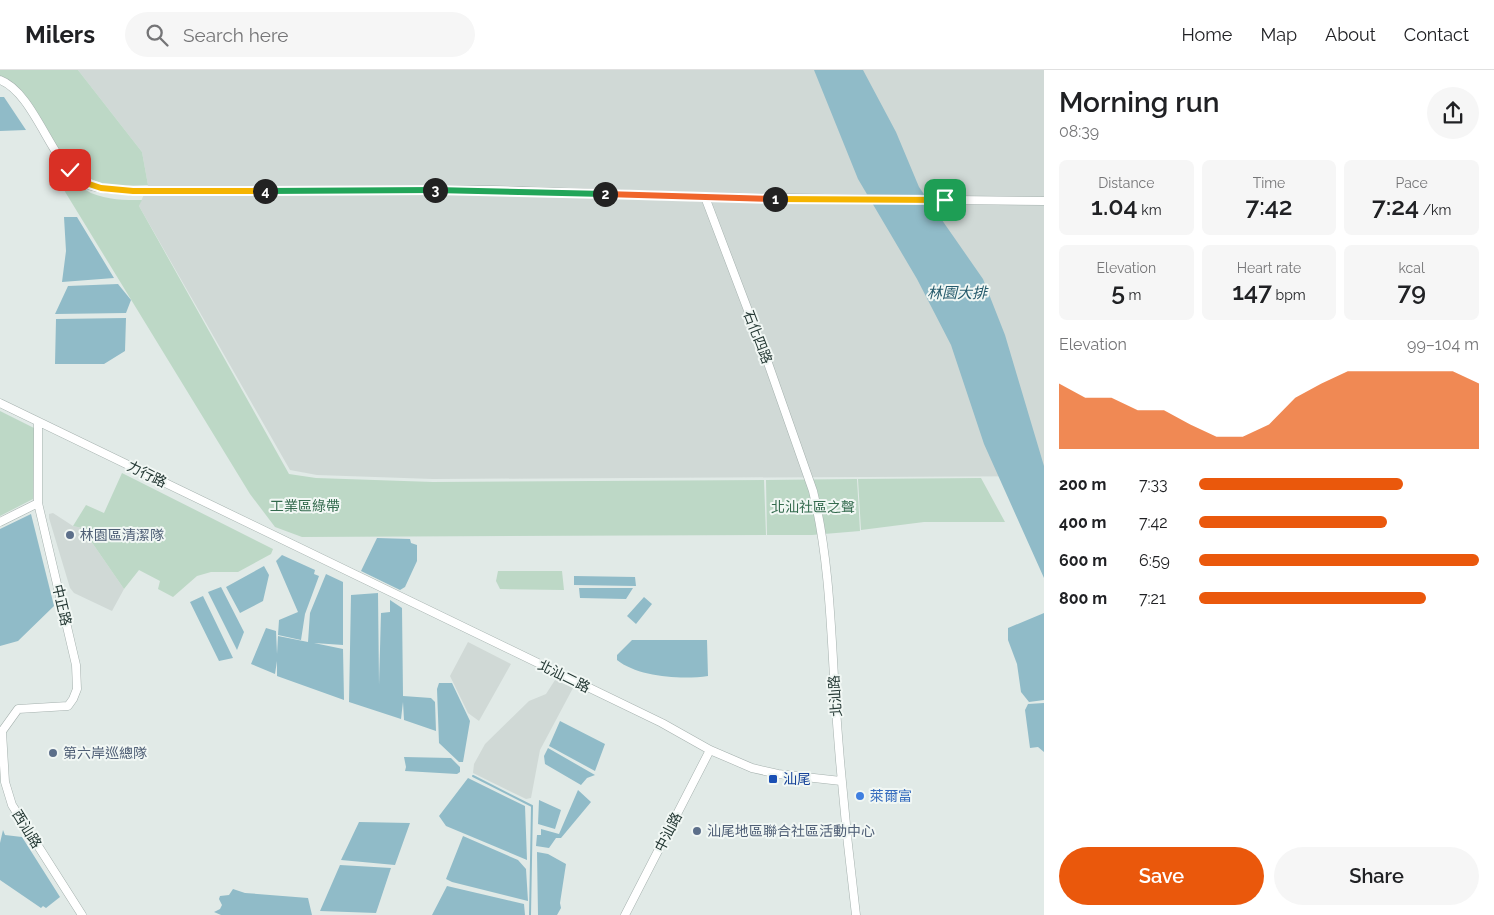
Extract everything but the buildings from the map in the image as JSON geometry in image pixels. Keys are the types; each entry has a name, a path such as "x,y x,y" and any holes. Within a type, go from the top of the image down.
{"street":[{"path":"0,80 9,83 28,106 70,170 83,182 101,188 133,191 492,190 852,200 1044,200"},
{"name":"石化四路","path":"705,197 768,362 808,478"},
{"name":"力行路","path":"0,403 294,546"},
{"name":"中正路","path":"1,733 18,709 68,706 73,699 76,689 72,645 38,503 38,422"},
{"name":"北汕路","path":"808,478 818,510 823,545 841,781 856,915"},
{"path":"0,522 38,503"},
{"name":"北汕二路","path":"294,546 662,724 710,750 765,772 841,781"},
{"name":"西汕路","path":"1,733 5,782 12,805 82,915"},
{"name":"中汕路","path":"625,915 710,750"}],"shaded area":[{"path":"78,70 1044,70 1044,476 433,479 317,475 290,470 139,206 148,185 142,152"},
{"path":"53,513 73,526 82,528 124,589 112,611 74,593 70,588 49,518 49,514"},
{"path":"468,642 511,664 479,721 468,713 450,676"},
{"path":"555,680 573,688 540,750 531,798 526,799 473,773 474,764 485,744 529,701 546,694"}],"green space":[{"path":"0,70 78,70 142,152 148,185 109,185 90,178 74,167 62,153 30,104 0,76"},
{"name":"工業區綠帶","path":"56,177 70,180 91,193 104,197 122,200 142,200 139,206 289,474 316,478 433,482 764,480 766,535 302,537 275,527 250,494"},
{"path":"0,411 34,428 33,499 0,516"},
{"path":"122,473 273,549 271,554 238,572 211,572 197,576 173,597 158,589 160,581 139,570 124,589 82,528 73,526 86,505 104,513"},
{"path":"981,478 1005,522 924,522 861,530 858,479"},
{"name":"北汕社區之聲","path":"857,479 860,531 812,535 767,535 766,480"},
{"path":"498,571 562,571 564,590 500,589 496,581"}],"water":[{"name":"林園大排","path":"814,70 863,70 896,132 919,187 983,279 1005,335 1044,466 1044,578 984,444 951,345 917,279 858,179"},
{"path":"0,97 4,97 26,130 0,131"},
{"path":"64,217 77,217 114,278 62,282 66,251"},
{"path":"118,284 131,300 126,313 55,314 68,286"},
{"path":"126,318 125,351 104,364 55,364 56,319"},
{"path":"31,514 54,606 18,641 0,646 0,529"},
{"path":"377,538 410,539 411,543 417,545 417,561 405,587 400,590 361,571"},
{"path":"282,555 315,570 314,574 319,576 305,614 301,640 278,635 279,620 298,612 276,561"},
{"path":"264,566 269,575 263,601 240,613 226,587"},
{"path":"326,574 343,582 343,645 314,643 343,649 344,700 277,676 277,661 275,674 251,664 266,628 276,631 277,654 278,636 308,642 310,613"},
{"path":"574,576 635,577 636,586 574,585"},
{"path":"221,587 244,632 237,650 208,592"},
{"path":"579,588 633,588 626,599 580,598"},
{"path":"378,593 379,685 381,613 390,612 390,600 402,608 403,696 431,698 435,702 436,731 404,720 403,702 401,719 349,702 351,595"},
{"path":"203,596 233,658 219,661 190,602"},
{"path":"644,597 652,604 636,624 627,616"},
{"path":"1044,613 1044,700 1029,702 1021,692 1017,664 1008,640 1008,628"},
{"path":"632,640 707,640 708,676 686,678 661,676 648,674 626,666 617,660 617,655"},
{"path":"439,683 452,683 470,721 463,762 459,762 439,743 437,689"},
{"path":"1044,703 1044,752 1038,747 1030,748 1025,710 1028,704"},
{"path":"560,721 605,744 595,771 549,746"},
{"path":"548,748 595,775 587,778 581,785 545,764 544,756"},
{"path":"404,757 451,758 460,767 460,772 457,774 405,771"},
{"path":"468,778 525,806 527,860 446,826 439,816"},
{"path":"578,790 591,802 561,838 556,838 549,848 536,846 537,835 541,835 541,829 559,834"},
{"path":"539,800 561,810 555,829 538,824"},
{"path":"359,822 410,823 395,865 341,860"},
{"path":"3,830 5,835 22,837 60,897 46,908 43,906 41,908 0,880 0,843"},
{"path":"463,836 518,860 526,869 528,901 446,879"},
{"path":"537,852 548,854 566,864 560,903 561,908 557,915 538,915"},
{"path":"340,865 391,868 376,913 320,911"},
{"path":"447,886 524,904 525,915 432,915"},
{"path":"233,889 245,893 308,898 312,915 221,915 214,912 220,909 222,905 219,899 220,896 229,895"}],"waterway":[{"path":"473,776 532,806 530,915"}],"place":[{"name":"林園區清潔隊","path":"70,535"},
{"name":"第六岸巡總隊","path":"53,753"},
{"name":"汕尾","path":"773,779"},
{"name":"萊爾富","path":"860,796"},
{"name":"汕尾地區聯合社區活動中心","path":"697,831"}],"route":[{"path":"70,170 83,182 101,188 133,191 492,190 705,197 945,200"}]}
